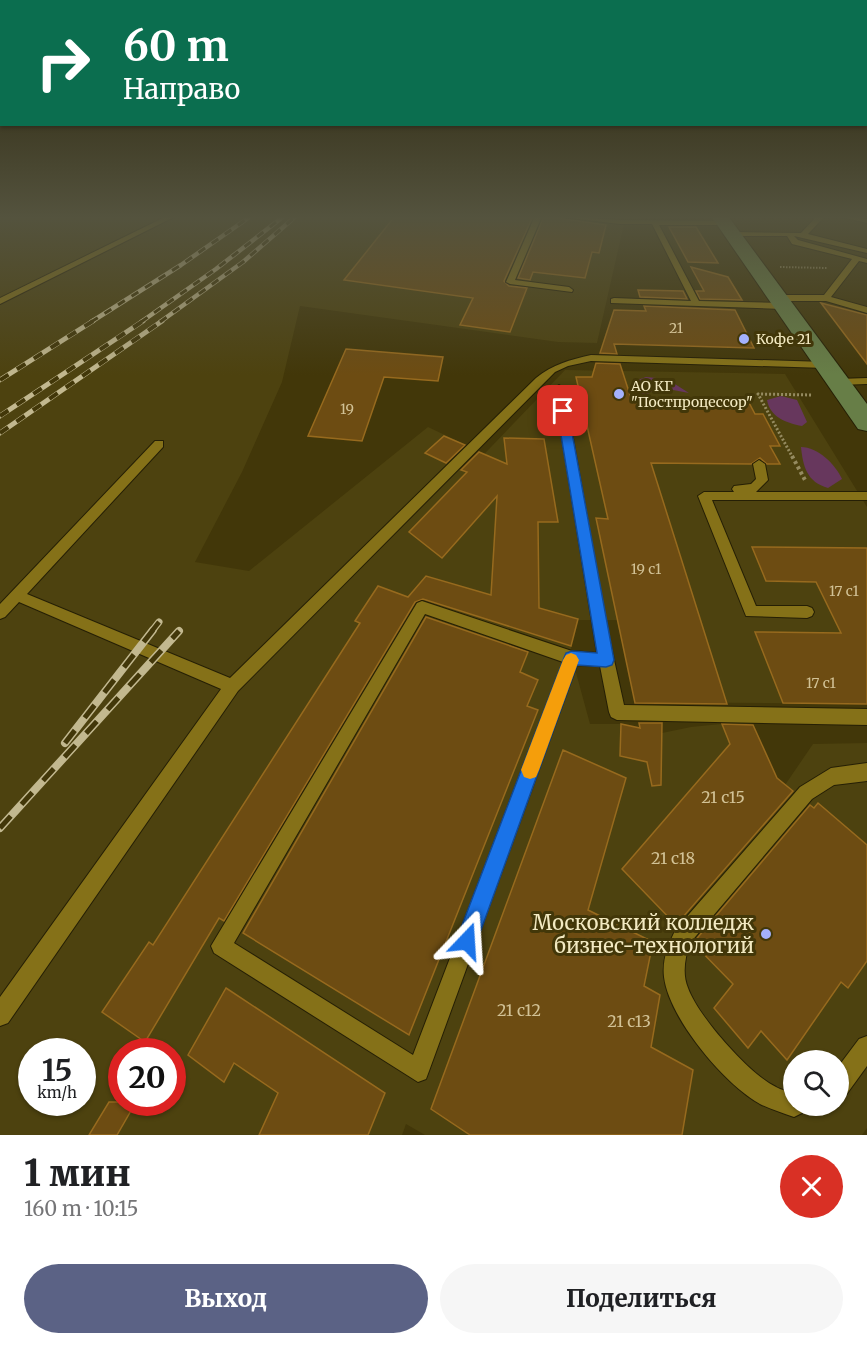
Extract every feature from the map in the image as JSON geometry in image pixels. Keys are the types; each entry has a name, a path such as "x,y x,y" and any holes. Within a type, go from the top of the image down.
{"main road":[{"path":"758,269 867,423"}],"lane":[{"path":"0,301 65,269"},
{"path":"516,269 510,282 569,290"},
{"path":"679,269 696,303"},
{"path":"826,298 849,269"},
{"path":"614,301 781,302 826,298 867,310"},
{"path":"0,1014 232,686 452,465 552,370 565,364 591,358 644,355 832,373 867,381"},
{"path":"559,388 617,712 867,717"},
{"path":"0,613 159,444"},
{"path":"740,496 737,490 754,488 762,480 759,464"},
{"path":"807,612 751,612 704,496 867,496"},
{"path":"18,596 232,686"},
{"path":"572,658 418,1071 221,946 422,608 572,658 606,660"},
{"path":"783,1101 767,1095 739,1074 693,1018 678,993 675,972 676,950 683,936 806,793 831,777 867,772"},
{"path":"849,1072 867,1047"}],"path":[{"path":"829,269 844,275"},
{"path":"812,395 758,394 814,496"}],"shaded area":[{"path":"0,269 614,269 597,343 558,342 300,306 282,382 242,472 195,562 249,571 428,427 464,444 445,462 467,472 565,370 785,374 867,507 867,704 635,702 617,620 578,620 571,646 572,658 590,724 621,724 662,733 691,727 751,721 777,778 785,785 813,744 867,743 867,1128 862,1135 425,1135 406,1124 402,1135 0,1135"},
{"path":"646,377 667,379 689,393 659,389 644,397 636,388 638,380"},
{"path":"781,396 797,400 807,422 802,426 796,425 785,421 771,411 767,400"},
{"path":"801,447 820,453 842,479 828,488 815,482 807,473"}],"building":[{"path":"353,269 509,269 504,281 509,286 527,288 510,332 460,325 473,298 344,280"},
{"path":"522,269 587,269 585,278 533,272 530,280 518,278"},
{"path":"692,269 728,277 742,300 700,299 696,291 704,291"},
{"path":"638,290 683,291 687,299 640,297"},
{"path":"821,303 867,315 867,364"},
{"path":"644,306 735,310 754,348 614,344 617,354 600,353 614,310 646,311"},
{"path":"346,349 443,357 438,381 384,377 362,441 308,436"},
{"path":"596,363 620,364 631,398 747,399 755,414 763,414 780,446 770,446 780,464 767,464 760,458 751,464 651,463 727,704 635,703 596,518 608,519 576,377 592,377"},
{"path":"444,436 465,445 446,463 425,453"},
{"path":"504,438 544,439 558,522 538,522 539,608 578,619 571,646 423,599 415,602 224,921 219,918 147,1038 139,1038 102,1012 149,942 153,945 360,623 355,621 378,586 408,597 426,576 491,595 497,496 442,558 409,532 467,472 461,470 479,452 507,464"},
{"path":"752,547 867,548 867,704 783,703 755,632 841,633 816,582 766,581"},
{"path":"426,617 528,652 520,672 538,680 527,706 538,710 409,1035 243,933"},
{"path":"639,723 662,723 661,785 652,786 647,762 620,756 621,724 640,728"},
{"path":"722,724 753,725 777,778 793,791 676,925 622,869 730,744"},
{"path":"563,750 626,778 588,910 653,942 644,986 660,995 651,1047 693,1070 682,1135 470,1135 431,1109"},
{"path":"818,803 867,845 867,961 848,988 841,982 794,1050 783,1050 783,1056 761,1031 748,1048 714,1008 733,984 693,943 810,805 814,808"},
{"path":"226,988 385,1093 368,1135 259,1135 278,1093 234,1063 224,1082 188,1055"},
{"path":"108,1104 108,1116 128,1116 117,1135 89,1135"}],"railway":[{"path":"91,322 175,269"},
{"path":"141,322 216,269"},
{"path":"160,322 233,269"},
{"path":"0,380 93,321"},
{"path":"0,416 143,321"},
{"path":"0,433 162,321"},
{"path":"152,631 159,622"},
{"path":"65,743 153,630"},
{"path":"0,828 179,631"}],"slow traffic":[{"path":"530,770 571,660"}],"place":[{"name":"Кофе 21","path":"744,339"},
{"name":"АО КГ \"Постпроцессор\"","path":"619,394"},
{"name":"Московский колледж бизнес-технологий","path":"766,934"}],"route":[{"path":"467,941 572,658 606,660 563,411"}]}
